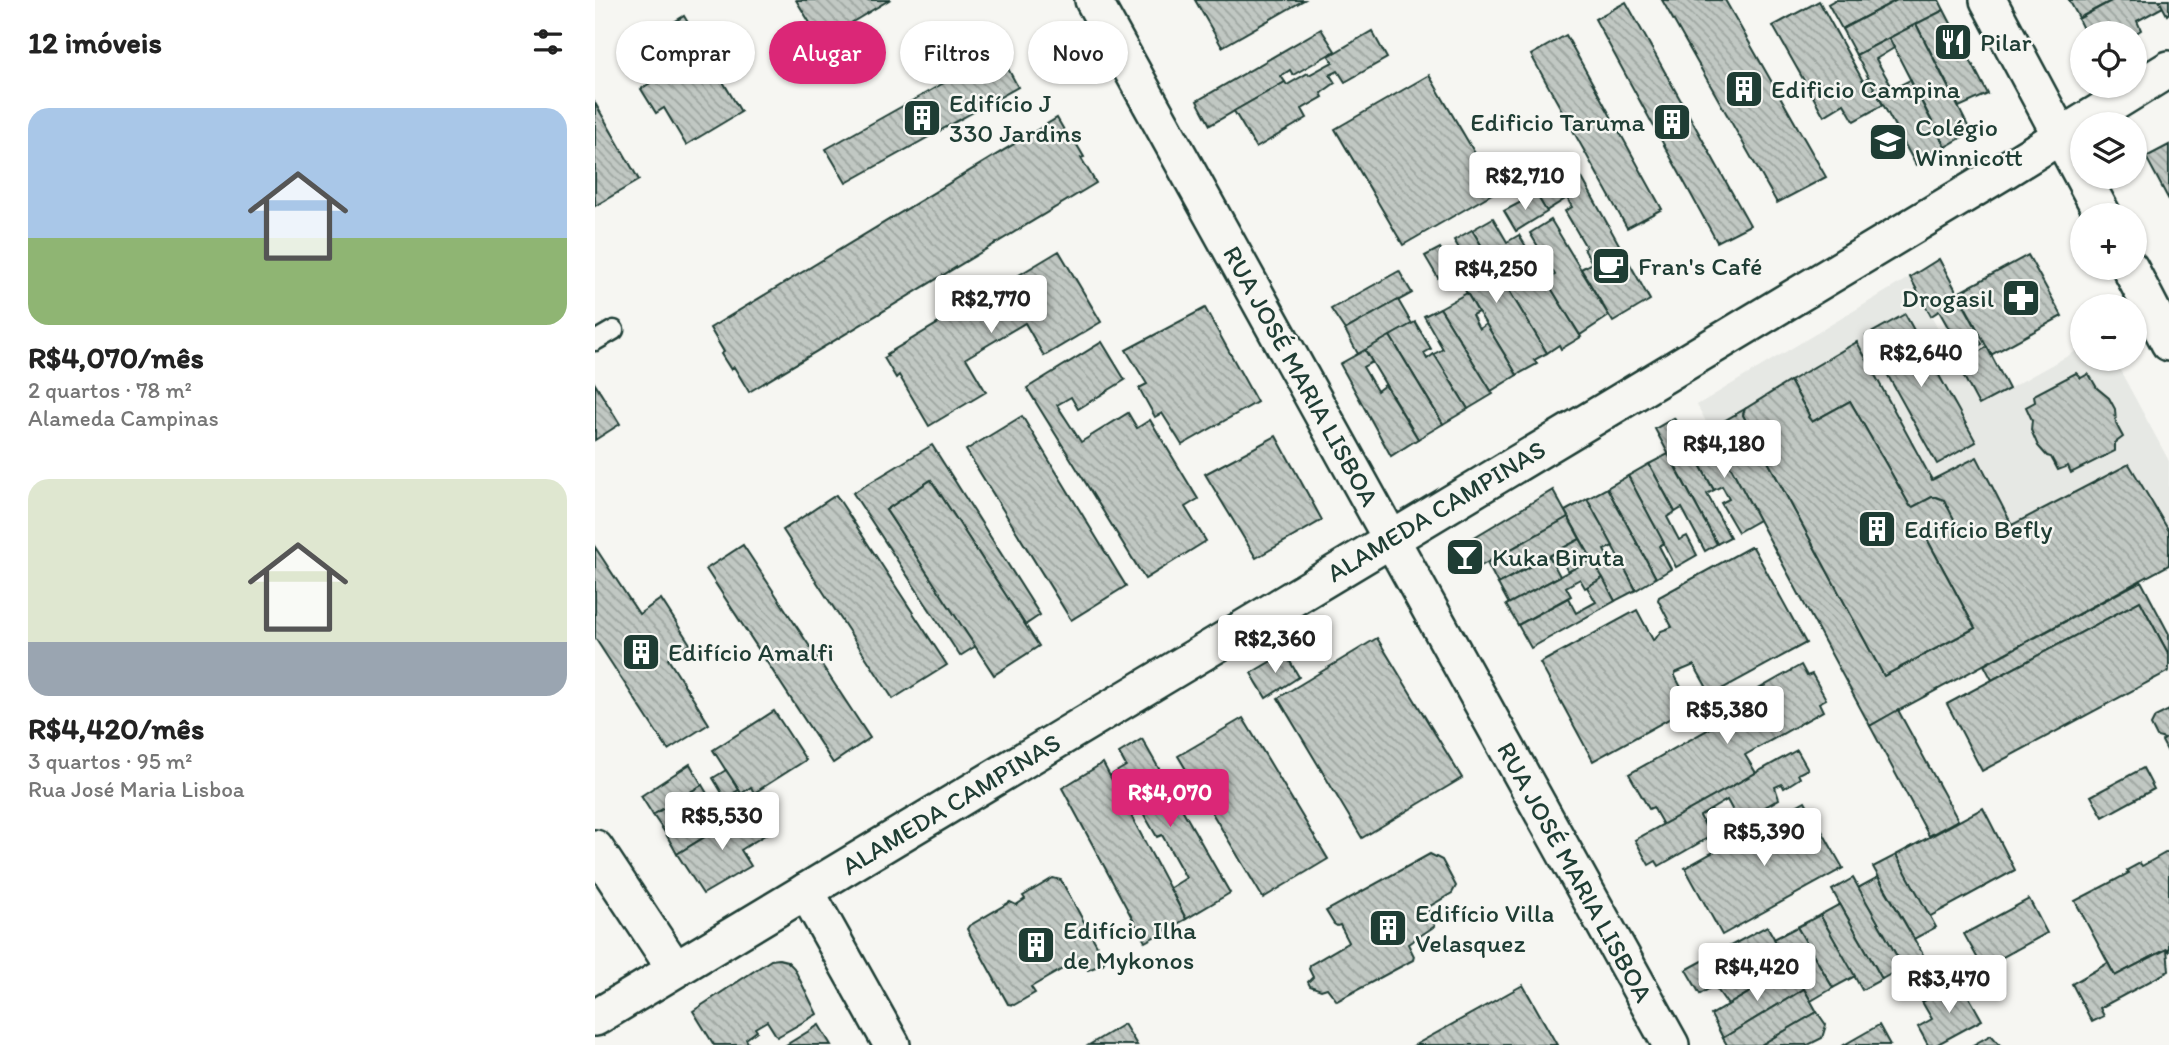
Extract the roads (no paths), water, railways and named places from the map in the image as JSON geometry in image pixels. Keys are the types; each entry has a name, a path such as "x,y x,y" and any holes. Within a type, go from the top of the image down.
{"street":[{"name":"RUA JOSÉ MARIA LISBOA","path":"1093,0 1671,1045"},
{"path":"1988,0 2097,203"},
{"name":"ALAMEDA CAMPINAS","path":"595,1018 2169,69"},
{"path":"2136,280 2169,343"},
{"path":"595,848 675,969"},
{"path":"806,891 892,1045"}],"lane":[{"path":"595,341 614,330"}],"place":[{"name":"Pilar","path":"1953,42"},
{"name":"Edificio Campina","path":"1744,89"},
{"name":"Edifício J 330 Jardins","path":"922,118"},
{"name":"Edificio Taruma","path":"1672,122"},
{"name":"Colégio Winnicott","path":"1888,142"},
{"name":"Fran's Café","path":"1611,266"},
{"name":"Drogasil","path":"2021,298"},
{"name":"Edifício Befly","path":"1877,529"},
{"name":"Kuka Biruta","path":"1465,557"},
{"name":"Edifício Amalfi","path":"641,652"},
{"name":"Edifício Villa Velasquez","path":"1388,928"},
{"name":"Edifício Ilha de Mykonos","path":"1036,945"}]}
